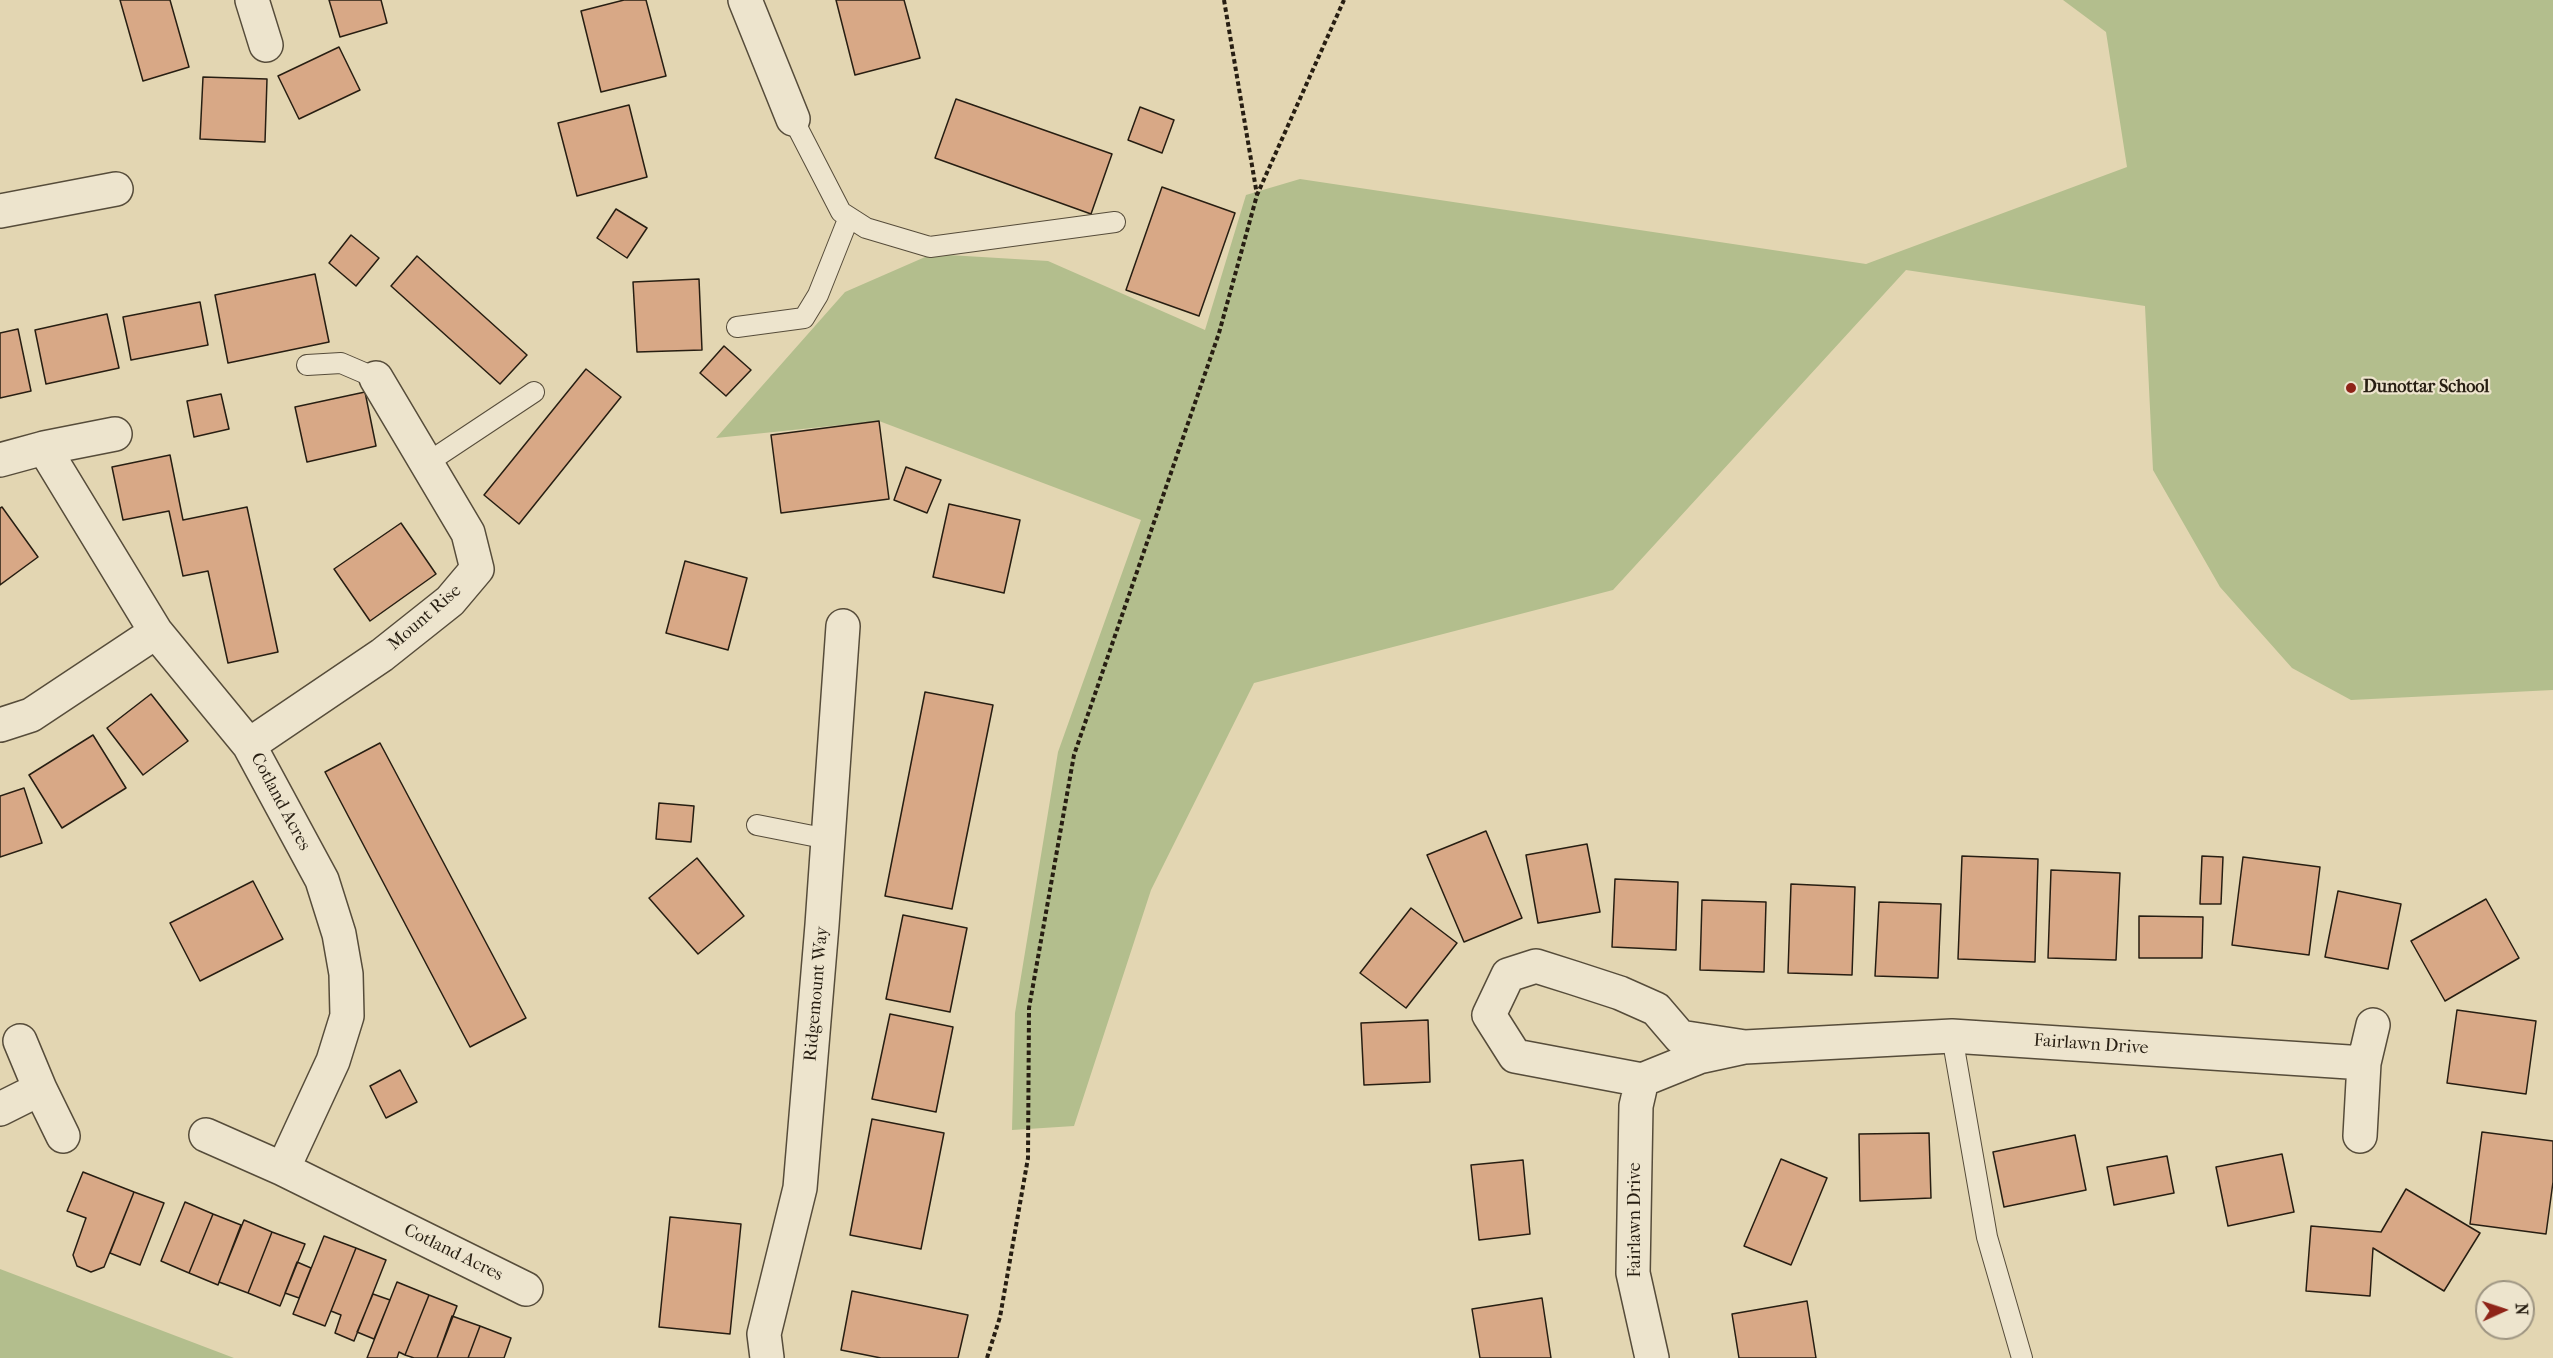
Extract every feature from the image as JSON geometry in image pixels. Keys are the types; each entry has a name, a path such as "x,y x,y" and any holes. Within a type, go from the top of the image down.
{"street":[{"path":"252,0 266,45"},
{"path":"745,0 793,119"},
{"path":"0,211 116,189"},
{"name":"Mount Rise","path":"249,745 382,655 450,601 477,569 468,533 376,378"},
{"path":"0,460 44,448 115,434"},
{"name":"Cotland Acres","path":"44,448 156,632 249,745 322,880 339,934 346,974 347,1016 333,1061 283,1169"},
{"name":"Ridgemount Way","path":"766,1358 764,1334 800,1188 843,626"},
{"path":"0,725 31,715 156,632"},
{"name":"Fairlawn Drive","path":"1745,1047 1680,1037 1656,1009 1620,993 1536,966 1508,975 1489,1015 1515,1056 1641,1080 1699,1057 1745,1047 1952,1036 2364,1063"},
{"path":"2360,1136 2364,1063 2373,1025"},
{"path":"20,1041 63,1136"},
{"name":"Fairlawn Drive","path":"1641,1080 1636,1106 1633,1273 1652,1358"},
{"path":"0,1109 40,1089"},
{"name":"Cotland Acres","path":"206,1134 283,1169 526,1289"}],"lane":[{"path":"793,119 841,212 866,228 930,247 1115,222"},
{"path":"737,327 804,318 818,295 849,217"},
{"path":"307,365 341,363 376,378"},
{"path":"427,463 534,392"},
{"path":"757,825 828,839"},
{"path":"1952,1036 1987,1237 2022,1358"}],"path":[{"path":"1224,0 1257,195"},
{"path":"987,1358 1000,1317 1028,1158 1029,1008 1074,755 1219,333 1257,195 1344,0"}],"green space":[{"path":"2063,0 2553,0 2553,690 2351,700 2292,668 2220,587 2153,470 2145,306 1906,270 1613,590 1254,683 1151,890 1074,1126 1012,1130 1015,1013 1058,752 1141,520 879,421 716,438 845,292 932,254 1048,261 1205,330 1246,195 1300,179 1866,264 2127,167 2106,32"},
{"path":"0,1269 234,1358 0,1358"}],"building":[{"path":"120,0 170,0 189,67 143,81"},
{"path":"329,0 381,0 387,23 340,37"},
{"path":"624,0 646,0 666,76 601,92 581,11"},
{"path":"836,0 904,0 920,58 855,75"},
{"path":"339,47 360,90 299,119 278,76"},
{"path":"203,77 267,79 265,142 200,139"},
{"path":"956,99 1112,154 1091,214 935,158"},
{"path":"629,105 647,177 577,196 558,123"},
{"path":"1140,107 1174,120 1162,153 1128,140"},
{"path":"1162,187 1235,213 1199,316 1126,290"},
{"path":"616,209 647,228 627,258 597,238"},
{"path":"351,235 379,258 356,286 329,263"},
{"path":"417,256 527,355 500,384 391,286"},
{"path":"315,274 329,342 228,363 215,295"},
{"path":"699,279 702,350 637,352 633,282"},
{"path":"200,302 208,345 131,360 123,317"},
{"path":"107,314 119,368 46,384 35,330"},
{"path":"18,329 31,391 0,398 0,333"},
{"path":"724,346 751,370 726,396 700,373"},
{"path":"586,369 621,397 519,524 484,495"},
{"path":"365,392 376,446 307,462 295,407"},
{"path":"221,394 229,429 194,437 187,401"},
{"path":"879,421 889,499 781,513 771,435"},
{"path":"170,455 183,520 247,507 278,652 228,663 208,571 183,576 169,511 123,520 112,467"},
{"path":"906,467 941,480 927,513 894,500"},
{"path":"949,504 1020,520 1004,593 933,577"},
{"path":"2,507 38,557 0,585 0,508"},
{"path":"401,523 436,574 370,621 334,569"},
{"path":"685,561 747,578 728,650 666,633"},
{"path":"925,692 993,705 952,909 885,896"},
{"path":"151,694 188,741 143,775 107,728"},
{"path":"93,735 126,788 62,828 29,775"},
{"path":"380,743 526,1018 470,1047 325,772"},
{"path":"24,788 42,843 0,857 0,796"},
{"path":"659,803 694,806 691,842 656,839"},
{"path":"1486,831 1522,918 1464,942 1427,855"},
{"path":"1587,844 1600,912 1538,923 1526,855"},
{"path":"1962,856 2038,859 2035,962 1958,959"},
{"path":"2202,856 2223,857 2221,904 2200,904"},
{"path":"2243,857 2320,867 2309,955 2232,945"},
{"path":"697,858 744,916 698,954 649,898"},
{"path":"2051,870 2120,873 2116,960 2048,958"},
{"path":"1615,879 1678,882 1676,950 1612,947"},
{"path":"253,881 283,939 200,981 170,923"},
{"path":"1791,884 1855,887 1852,975 1788,973"},
{"path":"2338,891 2401,904 2388,969 2325,957"},
{"path":"2486,899 2519,958 2445,1001 2411,941"},
{"path":"1702,900 1766,902 1764,972 1700,970"},
{"path":"1879,902 1941,904 1938,978 1875,976"},
{"path":"1411,908 1457,943 1406,1008 1360,973"},
{"path":"903,915 967,928 950,1012 886,999"},
{"path":"2139,916 2203,917 2202,958 2139,958"},
{"path":"2457,1010 2536,1021 2526,1094 2447,1083"},
{"path":"890,1014 953,1027 936,1112 872,1099"},
{"path":"1428,1020 1430,1082 1364,1085 1361,1023"},
{"path":"400,1070 417,1102 386,1118 370,1086"},
{"path":"872,1119 944,1133 921,1249 850,1235"},
{"path":"2482,1132 2553,1141 2553,1182 2546,1234 2470,1224"},
{"path":"1929,1133 1931,1198 1860,1201 1859,1134"},
{"path":"2075,1135 2086,1190 2004,1207 1993,1152"},
{"path":"2282,1154 2294,1212 2228,1226 2216,1167"},
{"path":"2167,1156 2174,1193 2114,1205 2107,1167"},
{"path":"1781,1159 1827,1178 1791,1265 1744,1246"},
{"path":"1523,1160 1530,1234 1479,1240 1471,1165"},
{"path":"83,1172 134,1192 104,1267 91,1272 77,1266 73,1255 86,1218 67,1211"},
{"path":"2406,1189 2480,1233 2444,1291 2373,1248 2370,1296 2306,1291 2311,1226 2381,1232"},
{"path":"134,1192 164,1203 140,1265 110,1253"},
{"path":"185,1202 213,1214 189,1273 161,1261"},
{"path":"213,1214 241,1225 218,1285 189,1273"},
{"path":"670,1217 741,1224 730,1334 659,1327"},
{"path":"244,1220 272,1232 248,1293 219,1282"},
{"path":"272,1232 305,1244 280,1306 248,1293"},
{"path":"324,1236 356,1248 325,1326 293,1314"},
{"path":"356,1248 386,1260 354,1341 335,1333 341,1315 331,1311"},
{"path":"297,1262 311,1268 299,1298 285,1293"},
{"path":"397,1282 429,1295 405,1355 399,1352 397,1358 367,1358"},
{"path":"852,1291 968,1315 958,1358 881,1358 841,1350"},
{"path":"373,1294 390,1300 374,1339 357,1332"},
{"path":"429,1295 457,1306 437,1358 414,1358 405,1355"},
{"path":"1542,1298 1551,1358 1480,1358 1472,1309"},
{"path":"1807,1301 1816,1358 1739,1358 1732,1314"},
{"path":"452,1316 480,1326 468,1358 437,1358"},
{"path":"480,1326 511,1338 504,1358 468,1358"}],"place":[{"name":"Dunottar School","path":"2351,388"}]}
